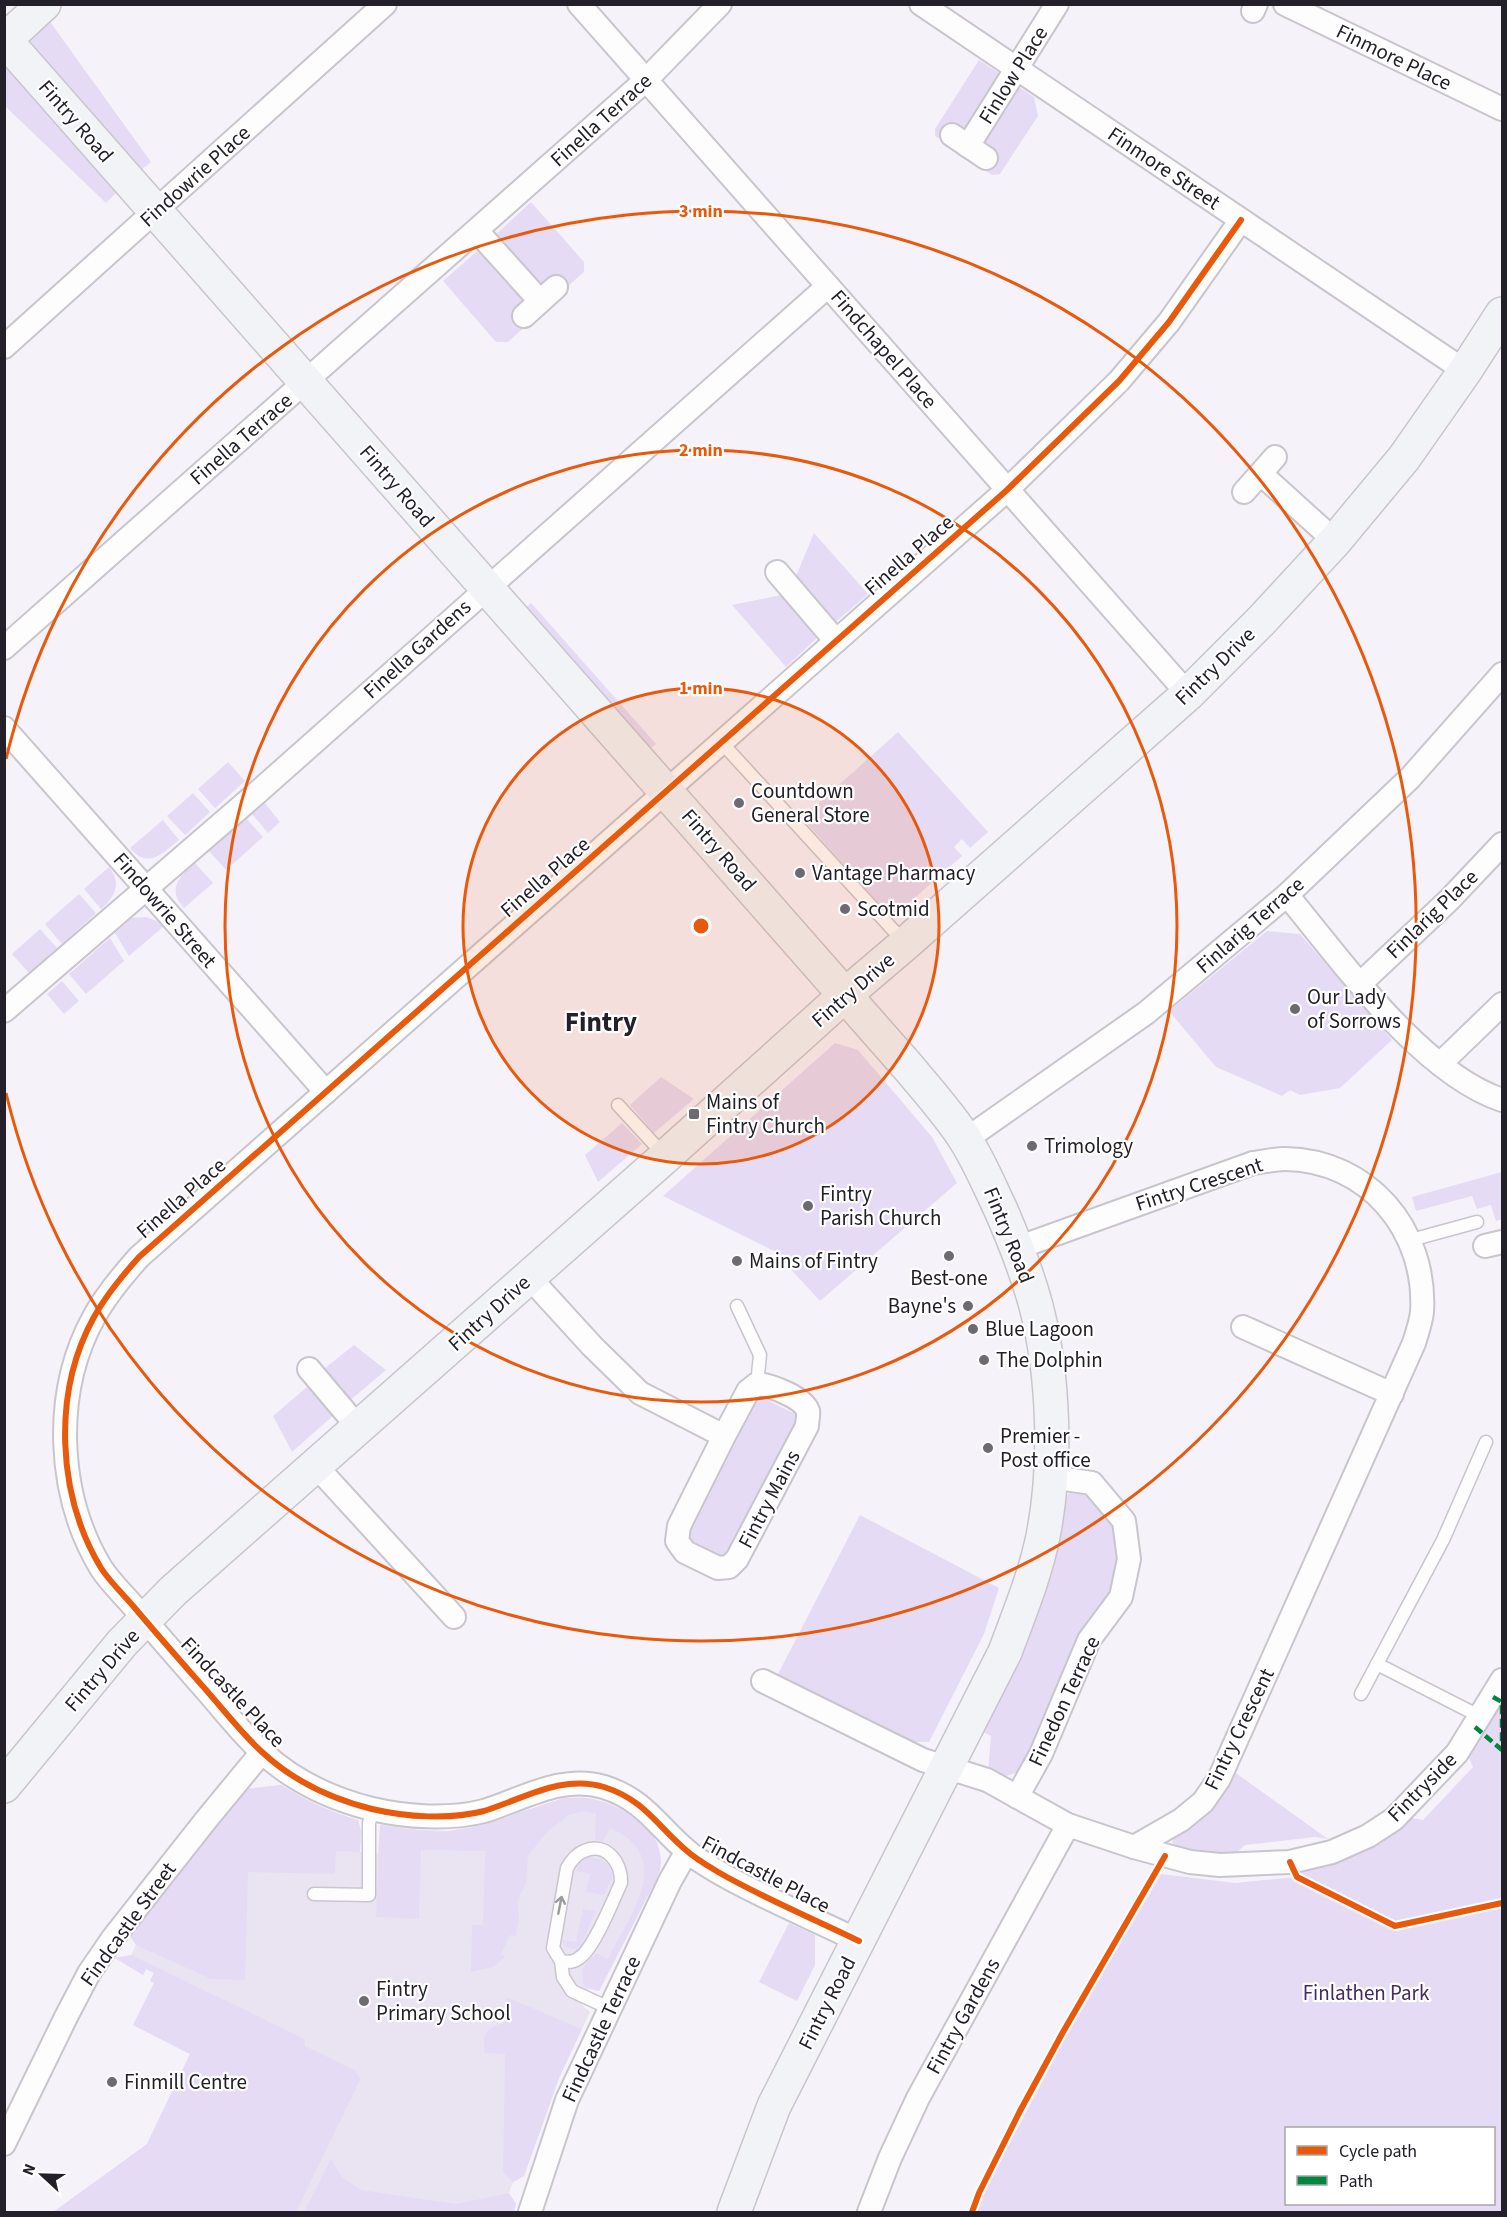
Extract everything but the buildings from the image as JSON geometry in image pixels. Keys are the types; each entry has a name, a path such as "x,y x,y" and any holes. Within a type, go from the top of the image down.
{"street":[{"name":"Findowrie Place","path":"4,347 385,4"},
{"name":"Findchapel Place","path":"579,4 1188,694"},
{"name":"Finella Terrace","path":"4,648 646,80 720,4"},
{"name":"Finmore Street","path":"921,4 1465,371"},
{"name":"Finlow Place","path":"969,146 1057,4"},
{"name":"Finmore Place","path":"1285,4 1503,109"},
{"name":"Fintry Road","path":"21,22 155,211 909,1068 965,1140 988,1181 1017,1248 1036,1307 1047,1369 1050,1405 1051,1477 1043,1537 1027,1594 1005,1652 774,2106 734,2212"},
{"name":"Finella Place","path":"145,1620 102,1569 74,1508 64,1447 67,1398 78,1354 93,1318 114,1285 139,1257 1007,490 1119,381 1169,322 1241,220"},
{"path":"477,231 540,301"},
{"name":"Finella Gardens","path":"4,1011 258,792 828,285"},
{"name":"Fintry Drive","path":"4,1786 122,1643 173,1591 665,1157 844,995 1188,694 1261,621 1335,541 1404,458 1503,314"},
{"path":"1244,492 1268,466 1335,541"},
{"path":"777,572 836,641"},
{"name":"Finlarig Terrace","path":"965,1140 1146,1013 1287,895 1410,778 1503,674"},
{"name":"Findowrie Street","path":"4,728 326,1092"},
{"name":"Finlarig Place","path":"1361,983 1449,900 1503,844"},
{"path":"1287,895 1404,1032 1455,1076 1503,1100"},
{"path":"1440,1064 1503,1004"},
{"name":"Fintry Crescent","path":"1017,1248 1253,1163 1283,1159 1310,1161 1328,1166 1361,1183 1388,1204 1411,1240 1421,1277 1422,1313 1414,1343 1219,1779 1203,1802 1181,1820 1134,1846"},
{"path":"529,1277 640,1394 724,1436"},
{"path":"1243,1328 1392,1394"},
{"path":"309,1370 358,1427"},
{"name":"Fintry Mains","path":"757,1384 768,1384 802,1402 809,1412 807,1426 737,1559 729,1566 718,1568 685,1552 677,1541 679,1526 724,1436 748,1392 757,1384"},
{"path":"315,1465 454,1617"},
{"name":"Finedon Terrace","path":"1017,1797 1041,1754 1089,1640 1121,1597 1129,1559 1124,1521 1092,1483 1051,1477"},
{"name":"Findcastle Place","path":"145,1620 262,1752 298,1779 336,1798 373,1809 409,1815 446,1816 482,1811 538,1790 571,1784 601,1786 626,1796 644,1808 687,1851 718,1872 859,1941"},
{"name":"Fintryside","path":"1134,1846 1190,1862 1220,1865 1290,1862 1332,1852 1368,1836 1394,1819 1457,1753 1503,1680"},
{"path":"763,1682 923,1760 987,1780 1068,1825 1134,1846"},
{"name":"Findcastle Street","path":"4,2144 89,1973 120,1929 262,1752"},
{"name":"Fintry Gardens","path":"869,2212 890,2158 918,2098 1068,1825"},
{"name":"Findcastle Terrace","path":"530,2212 567,2100 670,1881 687,1851"}],"lane":[{"path":"722,743 905,944"},
{"path":"618,1105 665,1157"},
{"path":"1411,1240 1477,1222"},
{"path":"737,1306 760,1355 757,1384"},
{"path":"1361,1694 1443,1540 1486,1442"},
{"path":"1377,1664 1481,1717"},
{"path":"314,1894 369,1895 369,1823 373,1809"},
{"path":"561,1960 571,1962 580,1958 590,1947 621,1883 622,1871 618,1861 609,1853 598,1849 585,1850 574,1857 567,1868 553,1948 561,1960 563,1977 572,1991 609,2008"}],"shaded area":[{"name":"Fintry Primary School","path":"281,1785 334,1813 358,1820 361,1831 360,1852 378,1853 380,1825 448,1831 480,1825 524,1810 588,1798 614,1806 633,1816 646,1827 657,1842 661,1863 654,1884 599,1991 589,1989 582,2005 590,2012 559,2078 524,2176 513,2182 509,2193 516,2204 394,2212 157,2212 122,2196 190,2054 133,2025 154,1983 150,1981 154,1973 146,1969 143,1975 115,1958 131,1955 136,1945 130,1936 246,1789"}],"green space":[{"path":"48,19 151,162 136,174 32,54 30,34"},
{"path":"979,60 1002,75 971,132 947,143 935,136 935,129"},
{"path":"4,67 15,69 120,189 106,203 5,106"},
{"path":"1019,87 1034,97 1038,116 1000,174 992,175 980,167 980,145 1011,90"},
{"path":"531,202 584,262 584,272 567,287 556,275 543,286 529,281 491,239"},
{"path":"483,246 525,299 519,310 530,322 508,342 496,342 443,281"},
{"path":"814,533 868,594 832,625 794,581"},
{"path":"781,595 818,637 786,667 732,605"},
{"path":"531,603 656,744 646,752 522,611"},
{"path":"898,732 988,832 970,848 962,839 954,847 962,856 892,918 802,818"},
{"path":"228,762 245,781 215,808 198,789"},
{"path":"193,793 210,812 185,835 167,816"},
{"path":"264,802 280,822 268,833 251,813"},
{"path":"246,818 263,837 226,870 209,851"},
{"path":"163,820 179,840 155,857 149,859 137,855 130,848"},
{"path":"195,863 213,883 184,908 176,895 177,883"},
{"path":"109,867 115,879 115,890 110,900 101,909 84,889"},
{"path":"79,894 96,913 62,944 45,924"},
{"path":"146,917 157,921 163,927 129,956 115,933 132,918"},
{"path":"40,929 57,948 29,973 12,954"},
{"path":"1267,931 1300,934 1392,1040 1340,1088 1300,1095 1290,1090 1282,1096 1216,1067 1169,1011"},
{"path":"110,938 124,961 86,994 69,974"},
{"path":"62,981 79,1001 64,1014 47,994"},
{"path":"835,1043 858,1050 932,1137 957,1183 820,1301 774,1251 663,1196"},
{"path":"661,1077 694,1099 654,1133 630,1105"},
{"path":"622,1123 642,1144 598,1182 585,1155"},
{"path":"1502,1172 1502,1219 1496,1221 1491,1205 1477,1209 1472,1196 1416,1211 1412,1197"},
{"path":"354,1345 386,1370 348,1402 325,1368"},
{"path":"307,1387 336,1413 292,1452 273,1416"},
{"path":"763,1398 797,1415 798,1425 731,1554 721,1556 689,1539 686,1528 751,1401"},
{"path":"1073,1489 1091,1492 1117,1524 1123,1559 1114,1596 1025,1766 1008,1775 994,1774 988,1772 991,1736 979,1730 1058,1506"},
{"path":"860,1515 999,1588 984,1634 929,1742 911,1742 777,1676"},
{"name":"Finlathen Park","path":"1502,1698 1502,2212 977,2212 983,2194 1067,2034 1161,1874 1235,1883 1296,1877 1313,1865 1407,1817 1423,1820 1473,1767 1467,1753"},
{"path":"1233,1771 1328,1839 1315,1837 1245,1845 1235,1854 1218,1855 1175,1847 1172,1842 1175,1835"},
{"path":"281,1785 318,1805 358,1820 361,1831 360,1852 336,1851 335,1874 248,1872 245,1980 211,1979 136,1945 130,1936 246,1789"},
{"path":"564,1798 599,1800 624,1811 646,1827 659,1849 661,1862 657,1879 599,1991 583,1986 582,1969 596,1953 608,1959 636,1905 642,1888 644,1870 641,1854 630,1840 610,1828 603,1841 595,1840 596,1813 582,1811 569,1815 547,1832 528,1856 526,1883 517,1902 519,1918 516,1937 510,1935 501,1954 505,1957 493,1967 471,1972 472,1925 483,1925 485,1851 421,1850 419,1919 376,1917 380,1825 432,1831 464,1829 493,1822"},
{"path":"588,1857 601,1859 610,1866 613,1876 604,1895 586,1892 590,1874 576,1871 580,1862"},
{"path":"583,1909 596,1911 581,1945 574,1949 565,1947 562,1940 576,1942"},
{"path":"789,1923 815,1935 815,1965 797,2001 759,1982"},
{"path":"131,1955 305,2039 305,2046 356,2071 360,2080 296,2212 53,2212 147,2144 190,2054 133,2025 154,1983 150,1981 154,1973 146,1969 143,1975 115,1958"},
{"path":"506,1997 582,2029 559,2078 524,2176 513,2182 503,2172 505,2054 485,2053 484,2046 487,2032 494,2026 505,2023"},
{"path":"331,2159 342,2177 361,2190 456,2204 509,2193 516,2204 514,2212 304,2212"}],"marked path":[{"path":"1493,1697 1502,1702 1502,1750"},
{"path":"1475,1727 1502,1750"}],"cycle path":[{"path":"859,1941 752,1891 698,1860 640,1806 618,1792 604,1787 588,1784 558,1786 471,1814 413,1816 357,1805 313,1787 286,1771 245,1735 101,1568 86,1539 75,1509 68,1477 65,1444 66,1411 71,1378 80,1347 94,1317 115,1286 139,1257 1007,490 1119,381 1169,322 1241,220"},
{"path":"972,2212 979,2193 1020,2111 1165,1856"},
{"path":"1290,1862 1297,1877 1395,1926 1502,1903"}],"place":[{"name":"Countdown General Store","path":"739,803"},
{"name":"Vantage Pharmacy","path":"800,873"},
{"name":"Scotmid","path":"845,909"},
{"name":"Our Lady of Sorrows","path":"1295,1009"},
{"name":"Mains of Fintry Church","path":"694,1114"},
{"name":"Trimology","path":"1032,1146"},
{"name":"Fintry Parish Church","path":"808,1206"},
{"name":"Best-one","path":"949,1256"},
{"name":"Mains of Fintry","path":"737,1261"},
{"name":"Bayne's","path":"968,1306"},
{"name":"Blue Lagoon","path":"973,1329"},
{"name":"The Dolphin","path":"984,1360"},
{"name":"Premier - Post office","path":"988,1448"},
{"name":"Fintry Primary School","path":"364,2001"},
{"name":"Finmill Centre","path":"112,2082"}],"district":[{"name":"Fintry","path":"601,1022"}]}
